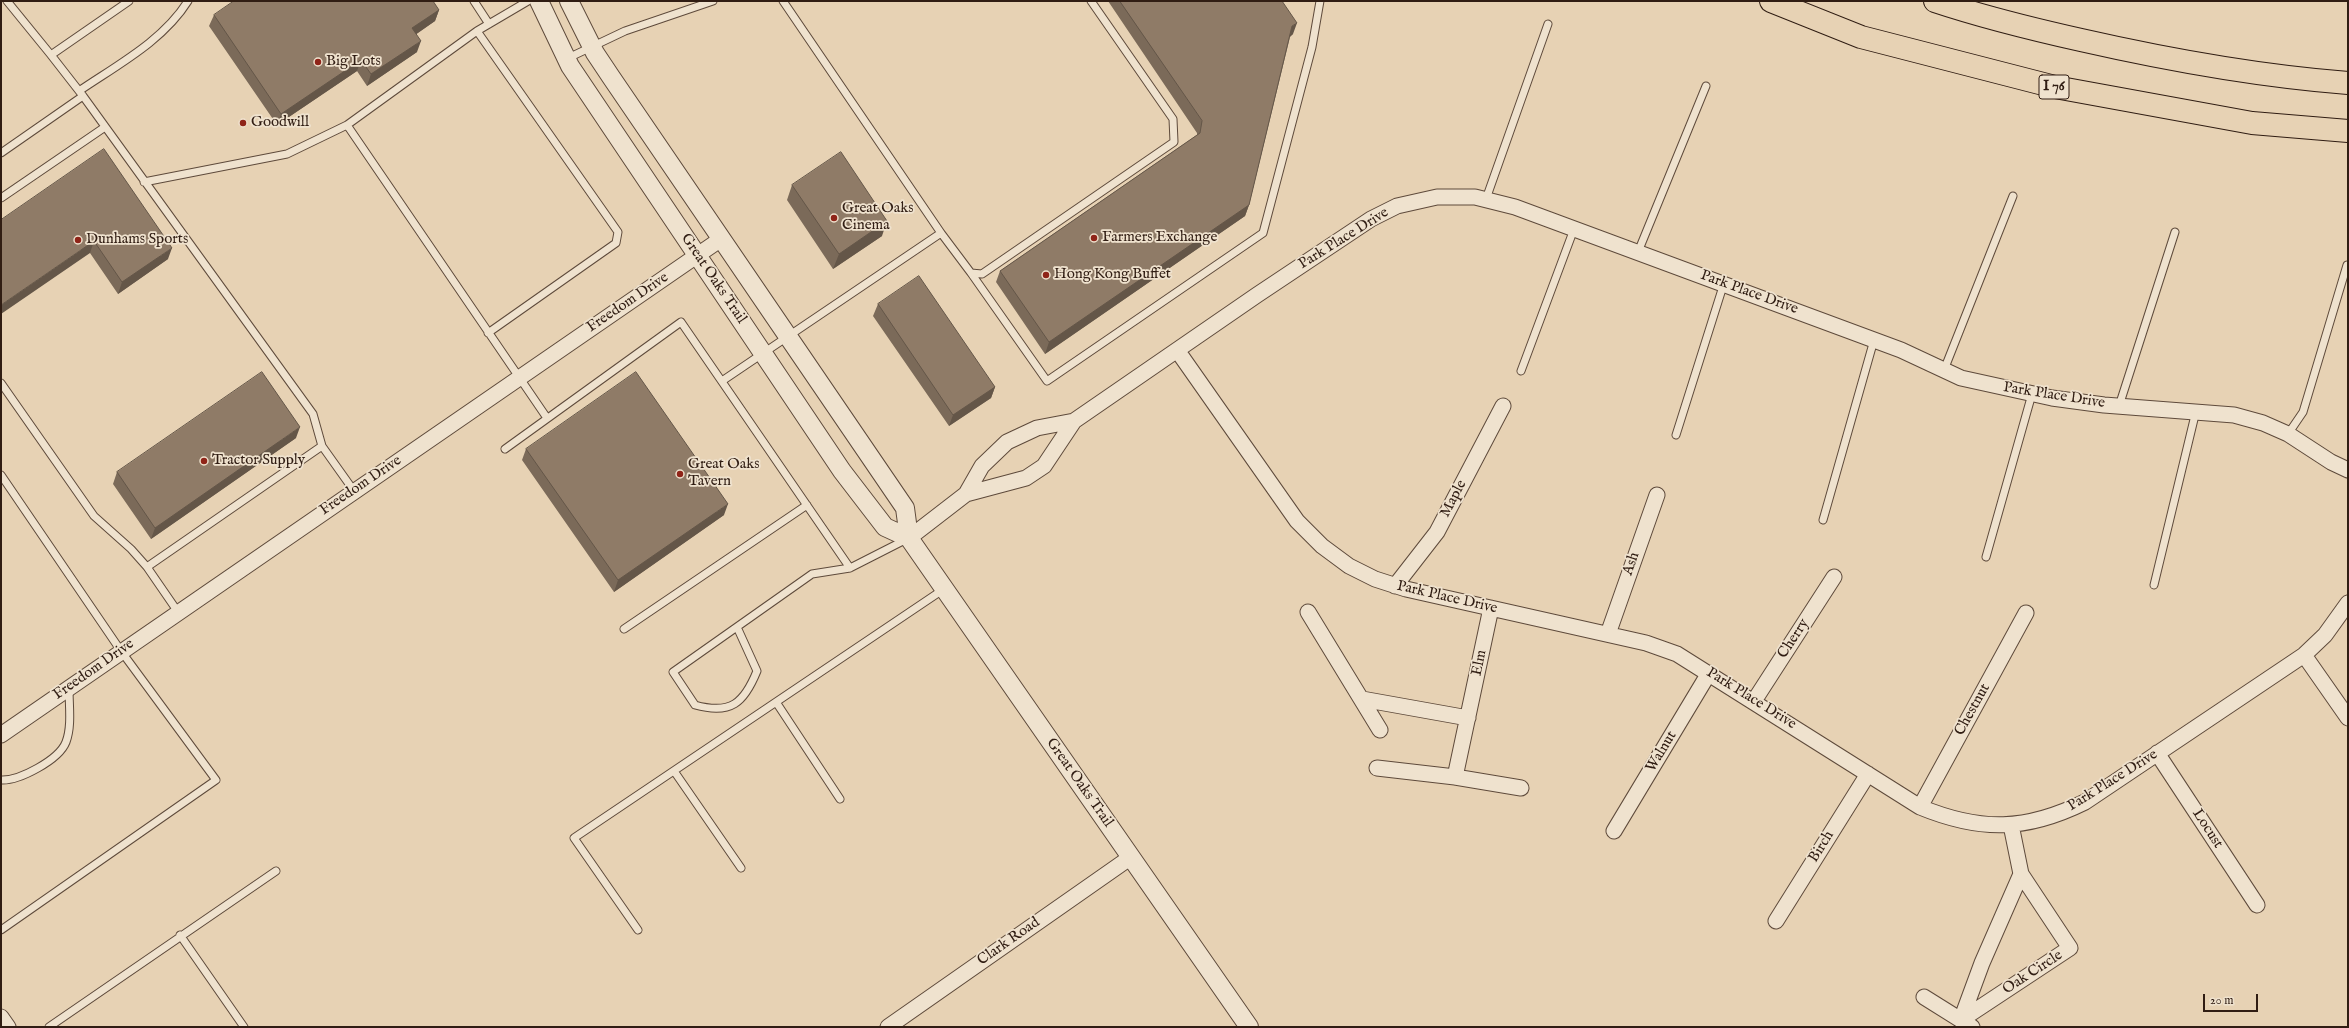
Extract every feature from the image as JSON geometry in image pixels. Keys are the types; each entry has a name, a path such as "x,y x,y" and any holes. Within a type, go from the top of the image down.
{"highway":[{"name":"I 76","path":"1771,1 1861,37 2055,88 2252,123 2348,131"},
{"path":"1935,1 2037,30 2136,53 2236,70 2348,83"}],"street":[{"name":"Great Oaks Trail","path":"539,1 566,59 842,471 885,527 909,538"},
{"name":"Great Oaks Trail","path":"569,1 592,46 721,239 905,508 909,538 1249,1027"},
{"name":"Park Place Drive","path":"966,494 1026,478 1044,466 1074,421 1177,350 1371,219 1397,206 1437,197 1486,199 1574,229 1724,283 1874,340 1961,378 2032,394 2119,406 2234,415 2264,423 2288,434 2331,462 2348,470"},
{"name":"Freedom Drive","path":"1,735 69,686 721,239"},
{"name":"Park Place Drive","path":"1177,350 1297,521 1322,546 1349,566 1375,579 1395,586 1608,634 1652,645 1677,654 1754,701 1920,807 1947,818 1973,824 2011,825 2031,823 2059,815 2072,808 2304,654 2325,635 2348,603"},
{"name":"Maple","path":"1395,586 1437,532 1503,406"},
{"name":"Park Place Drive","path":"909,538 966,494 982,466 1007,442 1037,428 1074,421"},
{"name":"Ash","path":"1608,634 1657,495"},
{"name":"Cherry","path":"1754,701 1834,577"},
{"name":"Elm","path":"1455,777 1492,608"},
{"path":"1308,612 1380,730"},
{"name":"Chestnut","path":"1920,807 2026,613"},
{"path":"2304,654 2348,718"},
{"name":"Walnut","path":"1614,831 1709,673"},
{"path":"1362,699 1468,718"},
{"name":"Locust","path":"2157,753 2257,905"},
{"path":"1377,768 1455,777 1521,788"},
{"name":"Birch","path":"1776,921 1868,774"},
{"name":"Oak Circle","path":"1967,1023 2070,948 2021,874 2011,825"},
{"name":"Clark Road","path":"888,1027 1131,857"},
{"path":"1924,996 1967,1023 1982,964 2021,874"},
{"path":"1,1017 8,1027"}],"lane":[{"path":"6,1 81,94 313,414 322,446 354,490"},
{"path":"51,55 129,1"},
{"path":"1,153 161,34 181,13 188,1"},
{"path":"474,1 490,24"},
{"path":"144,182 287,154 347,126 477,31 528,1"},
{"path":"566,59 625,31 713,1"},
{"path":"783,1 941,233 1047,381 1263,233 1312,47 1320,1"},
{"path":"971,273 982,274 1174,142 1173,120 1091,1"},
{"path":"1486,199 1548,24"},
{"path":"477,31 618,232 616,243 488,333"},
{"path":"1638,252 1706,86"},
{"path":"347,126 547,418"},
{"path":"1,198 105,127"},
{"path":"1944,370 2012,196"},
{"path":"1521,371 1574,229"},
{"path":"2119,406 2175,232"},
{"path":"722,381 941,233"},
{"path":"2288,434 2303,412 2347,265"},
{"path":"1676,435 1724,283"},
{"path":"505,449 681,322 850,568"},
{"path":"1823,520 1874,340"},
{"path":"1,382 94,516 131,549 147,567 178,612"},
{"path":"1986,557 2032,394"},
{"path":"2154,585 2196,411"},
{"path":"147,567 322,446"},
{"path":"1,475 121,651 216,780 1,930"},
{"path":"624,629 807,506"},
{"path":"737,627 757,671 748,693 734,705 712,710 695,705 673,672 812,574 850,568 909,538"},
{"path":"638,930 574,838 944,588"},
{"path":"1,780 12,781 29,772 50,759 66,743 69,725 69,686"},
{"path":"776,702 840,799"},
{"path":"674,771 741,868"},
{"path":"49,1027 180,935 276,871"},
{"path":"180,935 244,1027"}],"building":[{"name":"Big Lots","path":"234,1 433,1 439,10 412,28 421,41 371,74 361,60 281,114 214,15"},
{"path":"1120,1 1282,1 1297,23 1292,26 1249,205 1049,342 1000,271 1200,133 1202,121"},
{"name":"Dunhams Sports","path":"104,149 172,248 122,282 94,241 1,305 1,220"},
{"name":"Great Oaks Cinema","path":"841,152 887,221 839,254 792,185"},
{"path":"919,276 995,387 953,415 878,304"},
{"name":"Tractor Supply","path":"262,372 300,427 155,528 117,472"},
{"path":"636,372 728,504 618,580 526,449"}],"place":[{"name":"Big Lots","path":"318,62"},
{"name":"Goodwill","path":"243,123"},
{"name":"Great Oaks Cinema","path":"834,218"},
{"name":"Farmers Exchange","path":"1094,238"},
{"name":"Dunhams Sports","path":"78,240"},
{"name":"Hong Kong Buffet","path":"1046,275"},
{"name":"Tractor Supply","path":"204,461"},
{"name":"Great Oaks Tavern","path":"680,474"}]}
